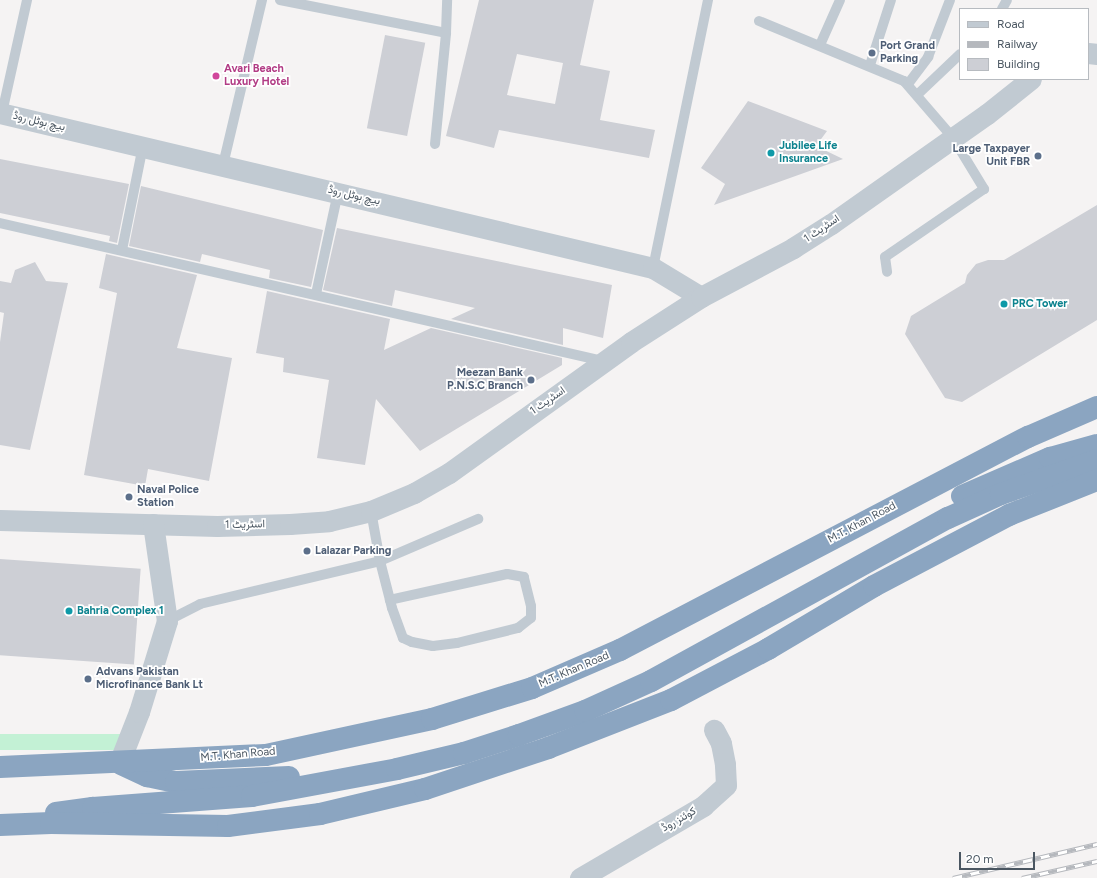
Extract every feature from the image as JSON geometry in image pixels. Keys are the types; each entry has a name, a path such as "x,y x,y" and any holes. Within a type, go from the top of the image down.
{"highway":[{"name":"M.T. Khan Road","path":"0,767 266,755 432,719 532,688 620,650 1028,437 1097,407"},
{"path":"119,762 147,776 176,782 252,788 385,760 466,739 545,711 696,644 934,509 1050,458 1097,445"},
{"path":"0,824 24,817 252,788 329,783 464,753 585,711 651,681 948,518 1001,494 1097,460"},
{"path":"0,824 51,823 228,826 320,814 425,789 548,748 671,700 768,649 874,586 1009,514 1097,480"}],"street":[{"name":"اسٹریٹ 1","path":"0,520 152,524 290,524 329,522 371,511 414,493 449,473 605,362 701,297 793,248 953,138 1030,80"},
{"name":"بیچ ہوٹل روڈ","path":"1,113 653,268 701,297"},
{"path":"119,762 139,712 167,622 152,524"},
{"name":"کوئنز روڈ","path":"580,878 703,806 726,785 725,764 721,744 714,730"}],"lane":[{"path":"1,113 27,0"},
{"path":"223,165 262,0"},
{"path":"280,0 446,33"},
{"path":"435,144 446,33 447,0"},
{"path":"653,268 708,0"},
{"path":"820,45 840,0"},
{"path":"870,65 891,0"},
{"path":"908,84 928,57 950,0"},
{"path":"759,21 870,65 908,84 953,138 984,189 885,257 887,272"},
{"path":"918,95 959,55"},
{"path":"122,250 143,146"},
{"path":"316,294 338,192"},
{"path":"0,223 316,294 605,362"},
{"path":"371,511 380,561 390,600 403,638 412,642 433,646 457,643 518,628 531,618 532,606 524,576 507,574 390,600"},
{"path":"167,622 200,604 380,561 478,520"}],"green space":[{"path":"0,734 122,734 122,750 0,750"}],"building":[{"path":"479,0 594,0 580,65 610,71 600,120 655,130 649,158 499,130 494,148 446,136","holes":["517,54 563,63 555,104 507,95"]},
{"path":"385,35 425,43 407,136 367,128"},
{"name":"Jubilee Life Insurance","path":"748,101 827,131 816,146 843,159 714,205 725,184 701,168"},
{"path":"0,159 129,184 117,243 109,241 110,236 0,213"},
{"path":"141,186 323,230 311,287 269,278 270,270 202,254 200,262 129,246"},
{"path":"1097,205 1097,320 962,402 945,398 905,334 911,316 965,283 967,275 976,264 988,260 1004,260"},
{"path":"337,228 612,285 603,338 563,328 563,345 451,319 475,308 395,290 392,306 323,290"},
{"path":"106,254 197,275 177,348 232,358 209,481 148,469 145,486 84,475 117,293 99,288"},
{"path":"35,262 46,281 68,283 30,450 0,445 0,342 4,313 0,312 0,281 11,283 15,270"},
{"path":"267,291 390,319 384,350 431,328 562,358 562,365 420,451 376,399 365,465 317,458 329,380 283,372 284,358 256,353"},
{"name":"Bahria Complex 1","path":"0,559 141,569 134,665 0,655"}],"railway":[{"path":"953,878 1097,844"},
{"path":"1022,878 1097,861"}],"place":[{"name":"Port Grand Parking","path":"872,53"},
{"name":"Avari Beach Luxury Hotel","path":"216,76"},
{"name":"Jubilee Life Insurance","path":"771,153"},
{"name":"Large Taxpayer Unit FBR","path":"1038,156"},
{"name":"PRC Tower","path":"1004,304"},
{"name":"Meezan Bank P.N.S.C Branch","path":"531,380"},
{"name":"Naval Police Station","path":"129,497"},
{"name":"Lalazar Parking","path":"307,551"},
{"name":"Bahria Complex 1","path":"69,611"},
{"name":"Advans Pakistan Microfinance Bank Lt","path":"88,679"}]}
